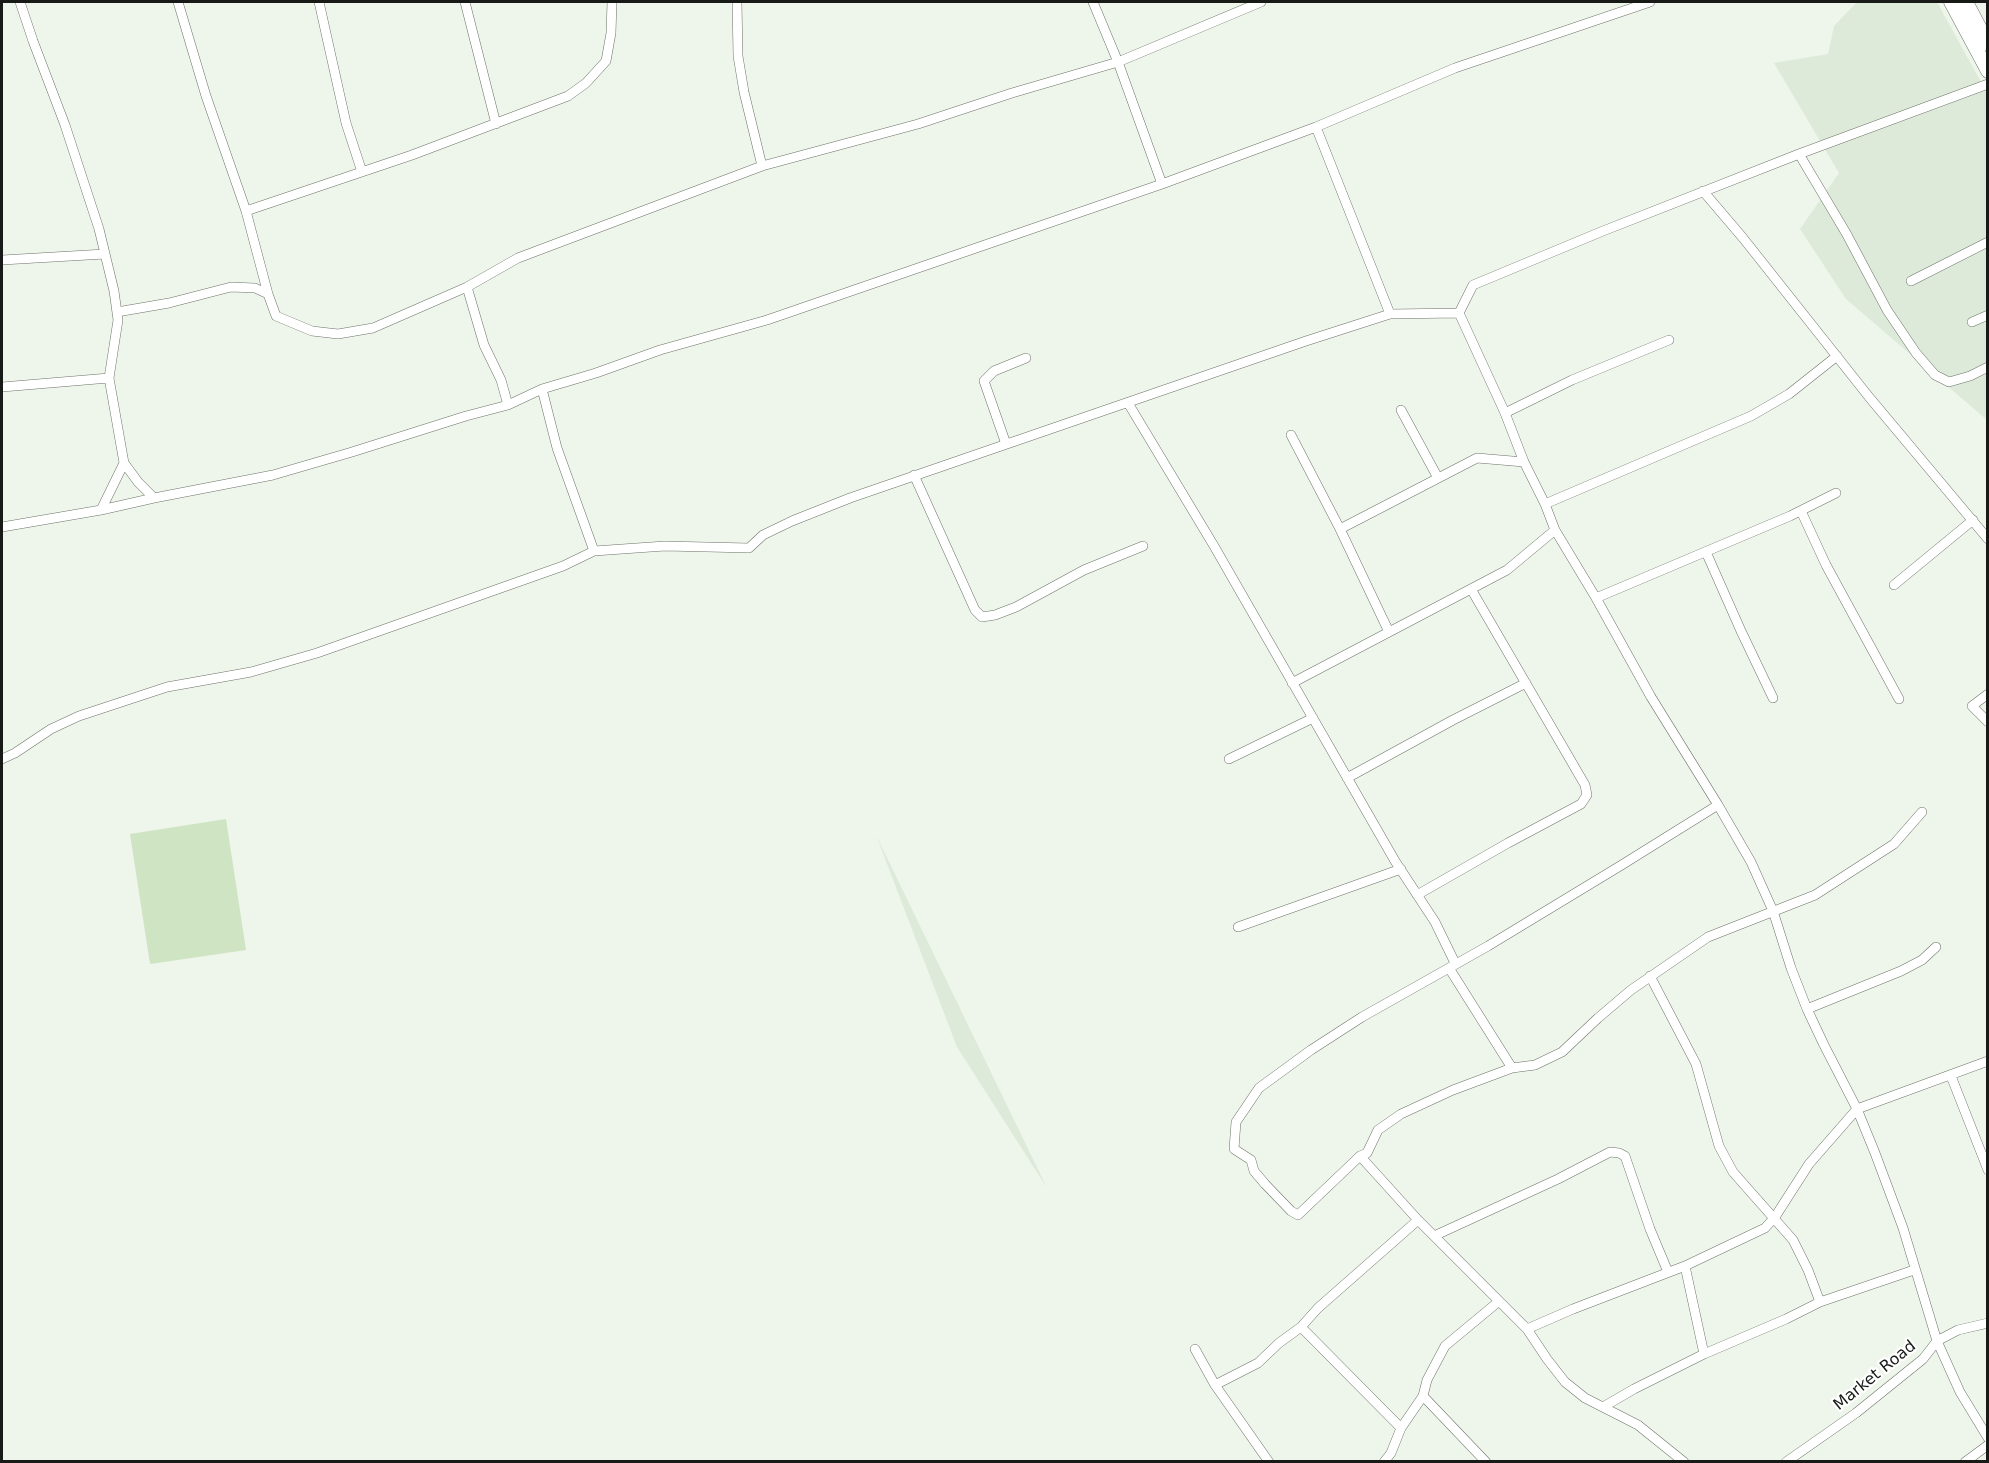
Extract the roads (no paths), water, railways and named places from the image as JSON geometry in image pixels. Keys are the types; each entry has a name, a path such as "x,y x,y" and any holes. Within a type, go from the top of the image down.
{"highway":[{"path":"1951,2 1988,70"},
{"path":"1965,2 1986,36"}],"street":[{"path":"23,2 33,41 65,125 105,254 114,291 118,320 109,378 124,463 154,498"},
{"path":"178,2 206,96 246,211 276,316 312,331 338,334 373,328 467,287 518,258 762,166 918,124 1118,62 1247,4 1261,2"},
{"path":"319,2 346,123 362,172"},
{"path":"465,2 496,124"},
{"path":"246,211 362,172 568,96 586,83 606,61 611,33 612,2"},
{"path":"737,2 738,56 744,92 762,166"},
{"path":"1093,2 1118,62 1162,184"},
{"path":"2,527 101,510 273,475 508,405 542,390 660,350 767,320 1162,184 1316,128 1455,68 1650,2"},
{"path":"1459,313 1473,285 1703,191 1988,84"},
{"path":"1316,128 1390,314"},
{"path":"1799,154 1846,233 1887,310 1916,353 1935,375 1949,382 1970,376 1988,367"},
{"path":"1703,191 1988,539"},
{"path":"1911,281 1988,242"},
{"path":"2,260 105,254"},
{"path":"117,312 169,303 231,287 255,288 268,294"},
{"path":"467,287 484,345 501,380 508,405"},
{"path":"2,759 51,729 80,716 167,687 251,672 317,653 564,566 594,551 665,546 748,548 763,535 792,521 914,475 1390,314 1459,313"},
{"path":"1459,313 1555,530 1596,598 1650,697 1718,805 1750,862 1773,911 1807,1009 1857,1109 1903,1228 1937,1341 1960,1392 1988,1438"},
{"path":"1972,322 1988,315"},
{"path":"1505,413 1572,380 1669,340"},
{"path":"1545,504 1751,416 1789,394 1837,356"},
{"path":"1006,444 984,381 994,371 1026,358"},
{"path":"2,387 109,378"},
{"path":"542,390 557,448 594,551"},
{"path":"1128,403 1214,546 1347,778 1435,922 1452,966 1512,1068"},
{"path":"1401,410 1438,478"},
{"path":"1291,435 1340,529 1389,632"},
{"path":"1340,529 1477,458 1524,462"},
{"path":"101,510 124,463"},
{"path":"914,475 975,610 982,617 1016,607 1084,570 1143,546"},
{"path":"1596,598 1801,511 1836,493"},
{"path":"1801,511 1831,575 1899,699"},
{"path":"1894,585 1973,520"},
{"path":"1292,683 1507,570 1555,530"},
{"path":"1706,552 1773,698"},
{"path":"1417,895 1581,804 1587,795 1585,785 1472,589"},
{"path":"1347,778 1526,682"},
{"path":"1988,694 1972,706 1988,722"},
{"path":"1229,759 1313,718"},
{"path":"1718,805 1620,867 1362,1017 1311,1050 1259,1088 1236,1122 1234,1149 1251,1160 1259,1178 1291,1211 1298,1215 1360,1156 1367,1153 1378,1130 1401,1114 1454,1090 1512,1068 1535,1065 1562,1052 1598,1018 1650,976 1708,937 1815,895 1894,844 1922,812"},
{"path":"1238,927 1401,869"},
{"path":"1807,1009 1901,971 1922,960 1936,947"},
{"path":"1650,976 1696,1064 1719,1146 1733,1172 1793,1240 1820,1302"},
{"path":"1527,1329 1685,1266 1765,1228 1775,1217 1809,1164 1857,1109 1988,1061"},
{"path":"1951,1076 1988,1170"},
{"path":"1434,1236 1558,1179 1610,1152 1619,1153 1625,1156 1650,1229 1668,1272"},
{"path":"1360,1156 1418,1220 1527,1329 1566,1382 1585,1398 1638,1425 1684,1461"},
{"path":"1215,1385 1258,1363 1279,1343 1301,1327 1318,1308 1418,1220"},
{"path":"1685,1266 1704,1354"},
{"path":"1603,1407 1704,1354 1820,1302 1914,1270"},
{"path":"1384,1461 1391,1453 1401,1428 1423,1396 1427,1380 1445,1346 1498,1302"},
{"name":"Market Road","path":"1786,1461 1856,1413 1889,1387 1923,1359 1937,1341 1958,1330 1988,1323"},
{"path":"1301,1327 1401,1428"},
{"path":"1195,1349 1215,1385 1269,1461"},
{"path":"1423,1396 1486,1461"},
{"path":"1965,1461 1988,1444"}]}
